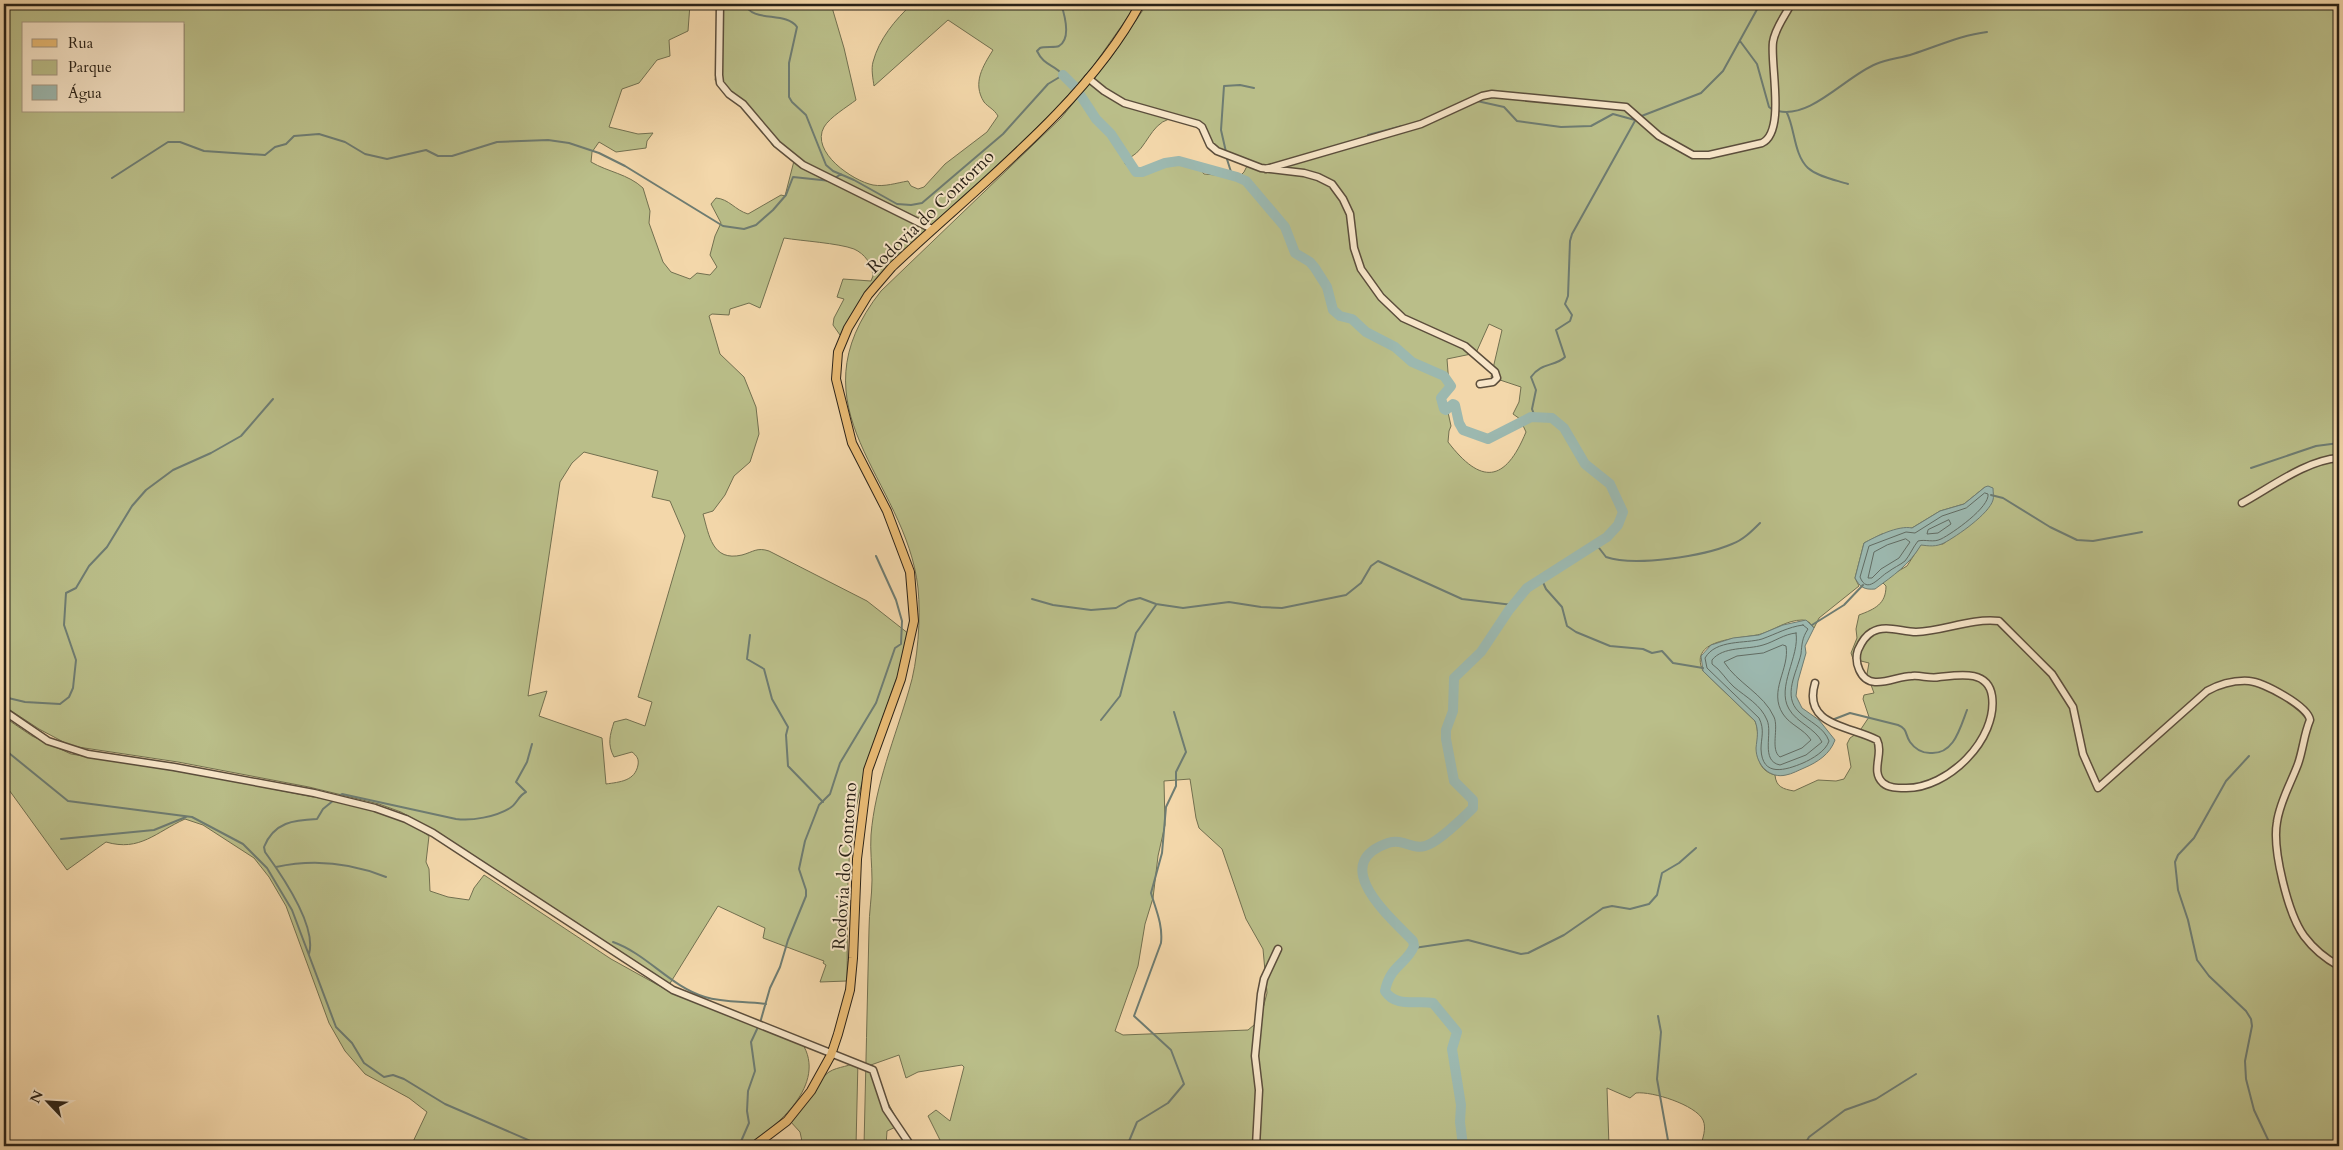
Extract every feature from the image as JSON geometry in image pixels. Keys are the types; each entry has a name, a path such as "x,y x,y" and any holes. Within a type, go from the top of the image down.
{"main road":[{"name":"Rodovia do Contorno","path":"754,1146 787,1121 812,1090 831,1055 850,990 857,859 868,770 902,679 914,621 910,572 887,511 852,443 836,379 838,352 848,328 868,295 892,267 1064,105 1088,78 1132,19 1140,4"}],"street":[{"path":"720,4 720,83 729,94 743,104 776,144 803,165 932,229"},
{"path":"1266,169 1421,124 1482,96 1492,94 1626,107 1659,136 1693,155 1709,154 1762,143 1768,138 1772,130 1776,101 1773,41 1792,4"},
{"path":"1088,78 1119,101 1198,124 1202,127 1210,144 1217,151 1266,169 1311,175 1326,180 1337,189 1350,214 1355,254 1370,284 1392,310 1403,318 1459,342 1485,362 1495,372 1497,378 1493,382 1480,384"},
{"path":"2242,503 2294,473 2328,460 2339,458"},
{"path":"1815,683 1812,701 1815,708 1822,716 1846,730 1877,740 1880,747 1877,768 1878,777 1884,784 1900,788 1911,788 1939,779 1965,759 1977,745 1992,718 1994,708 1991,691 1987,683 1977,676 1969,675 1952,674 1937,678 1910,676 1875,682 1865,678 1858,665 1857,652 1864,639 1872,632 1884,629 1917,632 1980,620 1999,622 2052,674 2073,707 2083,754 2098,788 2207,691 2219,684 2252,681 2276,691 2303,708 2309,714 2310,720 2299,762 2284,795 2277,821 2275,844 2278,861 2301,931 2316,949 2339,966"},
{"path":"4,712 48,741 88,754 174,767 314,793 375,808 406,819 433,833 672,990 831,1055 864,1065 873,1070 886,1109 911,1146"},
{"path":"1256,1146 1259,1090 1255,1056 1261,994 1264,980 1278,949"}],"green space":[{"path":"4,4 690,4 688,31 669,40 670,56 657,60 639,83 622,89 609,127 638,134 653,133 647,141 646,148 616,152 599,142 592,152 591,162 631,179 643,188 650,211 649,223 663,262 671,272 690,279 697,273 710,275 717,267 710,255 721,223 711,204 716,198 725,200 748,214 781,195 785,196 795,157 773,146 747,107 727,95 715,80 723,30 720,4 831,4 856,100 834,116 824,127 821,137 823,146 836,164 855,178 873,185 908,181 911,186 918,189 924,187 945,164 987,132 998,116 984,102 979,88 980,75 993,50 948,20 874,86 872,65 879,45 894,23 912,4 1137,4 1094,65 1056,109 881,277 846,337 840,335 833,325 834,318 844,299 837,297 843,279 871,281 873,276 867,260 858,251 830,244 784,238 760,308 749,303 730,309 729,315 712,314 709,316 720,354 744,377 756,407 759,434 750,462 734,476 725,495 713,511 703,514 707,530 714,545 718,551 732,556 758,550 769,551 867,601 909,634 905,655 876,735 858,797 854,818 848,879 847,981 820,982 826,965 823,963 824,961 763,938 765,928 718,906 669,985 430,828 401,812 379,804 309,787 178,762 71,746 39,729 4,706","holes":["584,452 658,471 652,497 670,501 685,536 638,697 652,702 645,726 626,719 614,722 610,735 610,748 614,757 632,752 638,759 638,765 630,778 606,784 602,738 539,716 547,691 528,696 560,482 572,463"]},
{"path":"1147,4 2339,4 2339,393 2337,408 2339,428 2339,1146 1701,1146 1704,1123 1699,1114 1692,1109 1673,1100 1652,1094 1636,1093 1630,1098 1607,1088 1609,1146 934,1146 941,1142 928,1116 936,1110 950,1121 964,1067 962,1065 918,1072 906,1078 899,1055 868,1066 900,1125 887,1131 886,1146 864,1146 869,923 872,886 871,835 881,780 915,666 919,626 919,600 909,548 860,442 849,408 846,372 855,333 881,291 1061,118 1112,56","holes":["1169,119 1199,127 1217,153 1248,164 1244,172 1239,177 1204,174 1196,167 1170,165 1144,175 1134,173 1125,164 1127,156 1131,157 1136,153 1157,126","1489,324 1502,330 1491,377 1521,387 1519,402 1513,414 1520,419 1526,432 1510,461 1501,469 1492,472 1482,471 1471,466 1448,442 1451,426 1444,394 1449,385 1447,359 1476,353","1985,487 1987,510 1943,544 1921,544 1907,566 1888,577 1883,583 1886,586 1882,602 1875,608 1859,615 1856,629 1857,638 1851,653 1853,659 1869,663 1867,674 1874,693 1864,695 1863,699 1869,717 1859,732 1850,738 1847,744 1851,767 1844,779 1836,781 1818,780 1794,791 1781,787 1775,775 1767,771 1759,760 1755,721 1703,671 1700,660 1703,652 1710,646 1720,642 1761,634 1796,620 1807,621 1814,628 1819,618 1859,586 1855,578 1864,543 1882,534 1912,528 1940,511 1964,504","1190,779 1199,828 1222,849 1246,919 1263,949 1267,993 1260,1020 1248,1030 1123,1035 1115,1031 1138,966 1145,924 1153,898 1158,856 1165,825 1164,781"]},
{"path":"4,717 32,736 71,754 195,774 371,808 410,823 429,836 426,862 429,869 430,891 448,897 469,900 474,888 484,875 611,959 665,989 802,1043 808,1058 809,1074 804,1089 784,1116 746,1146 438,1146 436,1144 432,1146 411,1146 427,1112 409,1098 365,1074 345,1051 329,1023 286,906 269,877 254,858 203,825 185,819 138,843 118,844 106,842 67,870 4,783"},
{"path":"858,1060 856,1146 803,1146 800,1132 790,1121 823,1077 833,1070"}],"water":[{"path":"1988,486 1993,488 1993,499 1990,506 1964,530 1941,544 1932,546 1921,545 1906,564 1875,589 1868,589 1859,584 1855,578 1864,543 1900,528 1912,528 1940,511 1964,504"},
{"path":"1806,620 1814,628 1805,646 1806,653 1796,696 1802,708 1819,720 1835,740 1827,753 1814,763 1795,772 1780,776 1769,773 1761,765 1756,748 1757,731 1755,721 1703,671 1701,656 1711,645 1733,638 1759,635 1783,625"}],"waterway":[{"path":"745,4 749,10 755,13 785,19 797,27 789,63 789,97 806,115 826,165 833,171 854,180 897,204 911,205 922,203 1003,134 1048,84 1063,75 1043,60 1037,51 1042,47 1059,46 1063,42 1066,25 1061,4"},
{"path":"1079,4 1085,4"},
{"path":"1639,117 1701,93 1723,71 1760,4"},
{"path":"1778,111 1790,112 1816,103 1876,64 1913,54 1959,38 1987,32"},
{"path":"1740,41 1757,64 1769,107 1773,110"},
{"path":"1063,75 1075,87 1096,119 1111,134 1136,172 1142,172 1165,163 1179,161 1246,181 1285,227 1295,253 1310,262 1315,268 1327,287 1333,310 1340,316 1352,319 1366,332 1395,347 1412,362 1444,376 1451,386 1441,398 1444,409 1446,410 1453,404 1455,405 1459,423 1463,430 1488,439 1531,417 1552,418 1564,428 1585,464 1610,484 1623,512 1618,525 1607,537 1527,588 1509,610 1481,652 1454,678 1453,711 1446,730 1446,739 1454,781 1473,800 1473,808 1430,844 1416,847 1399,842 1388,843 1371,852 1363,864 1363,877 1369,891 1391,919 1413,941 1414,946 1387,982 1385,991 1395,1000 1433,1003 1457,1032 1452,1049 1461,1105 1460,1122 1463,1146"},
{"path":"1226,152 1221,130 1224,86 1240,85 1254,88"},
{"path":"1477,101 1504,107 1517,121 1561,127 1591,126 1613,114 1635,120"},
{"path":"1787,113 1803,163 1812,171 1822,176 1848,184"},
{"path":"1535,417 1532,409 1536,390 1531,377 1539,369 1565,357 1556,330 1570,321 1572,315 1565,304 1568,296 1570,241 1572,234 1636,119"},
{"path":"1414,123 1424,120"},
{"path":"1368,135 1402,126"},
{"path":"112,178 168,142 180,142 204,151 265,155 275,147 286,144 294,136 319,134 345,142 365,154 387,159 426,150 438,156 452,156 497,142 548,140 569,143 599,153 625,166 723,226 744,229 756,225 773,210 786,195 793,177 831,181"},
{"path":"1226,156 1232,175"},
{"path":"835,178 841,174"},
{"path":"4,697 25,702 60,704 69,697 73,688 76,660 64,625 66,593 76,588 89,566 107,547 132,506 146,490 173,470 211,453 241,436 273,399"},
{"path":"2251,468 2316,446 2339,443"},
{"path":"1991,495 2003,498 2050,527 2077,540 2093,541 2142,532"},
{"path":"1596,544 1606,557 1619,560 1669,559 1705,552 1732,544 1744,538 1760,523"},
{"path":"760,1023 770,988 780,967 788,940 806,896 806,890 799,869 805,841 819,805 830,794 840,763 876,703 895,648 901,644 902,621 896,600 876,556"},
{"path":"1032,599 1053,605 1091,610 1116,608 1128,601 1140,598 1156,604 1183,608 1229,602 1282,608 1346,595 1361,583 1371,566 1378,561 1462,599 1513,605"},
{"path":"1541,578 1546,589 1562,607 1567,626 1576,632 1610,646 1643,649 1652,653 1662,651 1673,663 1703,668"},
{"path":"1812,625 1844,605 1863,585"},
{"path":"1101,720 1120,696 1136,633 1156,605"},
{"path":"750,635 747,659 764,669 772,699 788,727 786,735 788,766 823,802"},
{"path":"1832,720 1850,713 1898,725 1905,730 1908,739 1916,749 1927,753 1945,750 1950,745 1959,732 1967,710"},
{"path":"1127,1146 1137,1122 1168,1103 1184,1084 1171,1050 1134,1016 1161,943 1160,924 1151,893 1162,853 1166,807 1176,786 1176,772 1186,752 1174,712"},
{"path":"337,797 342,794 456,819 476,819 491,816 510,808 526,792 516,782 527,762 532,744"},
{"path":"4,749 68,801 192,817 243,844 267,868 292,910 336,1027 352,1043 364,1063 384,1077 393,1075 404,1079 445,1104 542,1146"},
{"path":"2249,756 2226,781 2194,838 2178,855 2175,862 2178,890 2188,920 2197,960 2209,976 2246,1011 2251,1019 2252,1026 2245,1061 2246,1079 2254,1110 2271,1146"},
{"path":"309,954 310,942 303,915 280,873 265,852 264,847 273,832 279,827 300,820 317,819 323,809 334,800"},
{"path":"61,839 154,830 186,817"},
{"path":"1414,948 1468,940 1521,954 1528,953 1564,935 1603,908 1612,906 1630,909 1649,904 1657,895 1662,873 1679,863 1696,848"},
{"path":"276,867 304,863 332,864 359,868 386,877"},
{"path":"613,942 637,954 681,986 705,997 766,1004"},
{"path":"1658,1016 1661,1032 1657,1079 1669,1146"},
{"path":"739,1146 749,1123 747,1111 748,1091 755,1071 751,1042 758,1027"},
{"path":"1804,1146 1809,1137 1845,1110 1876,1099 1916,1074"}]}
